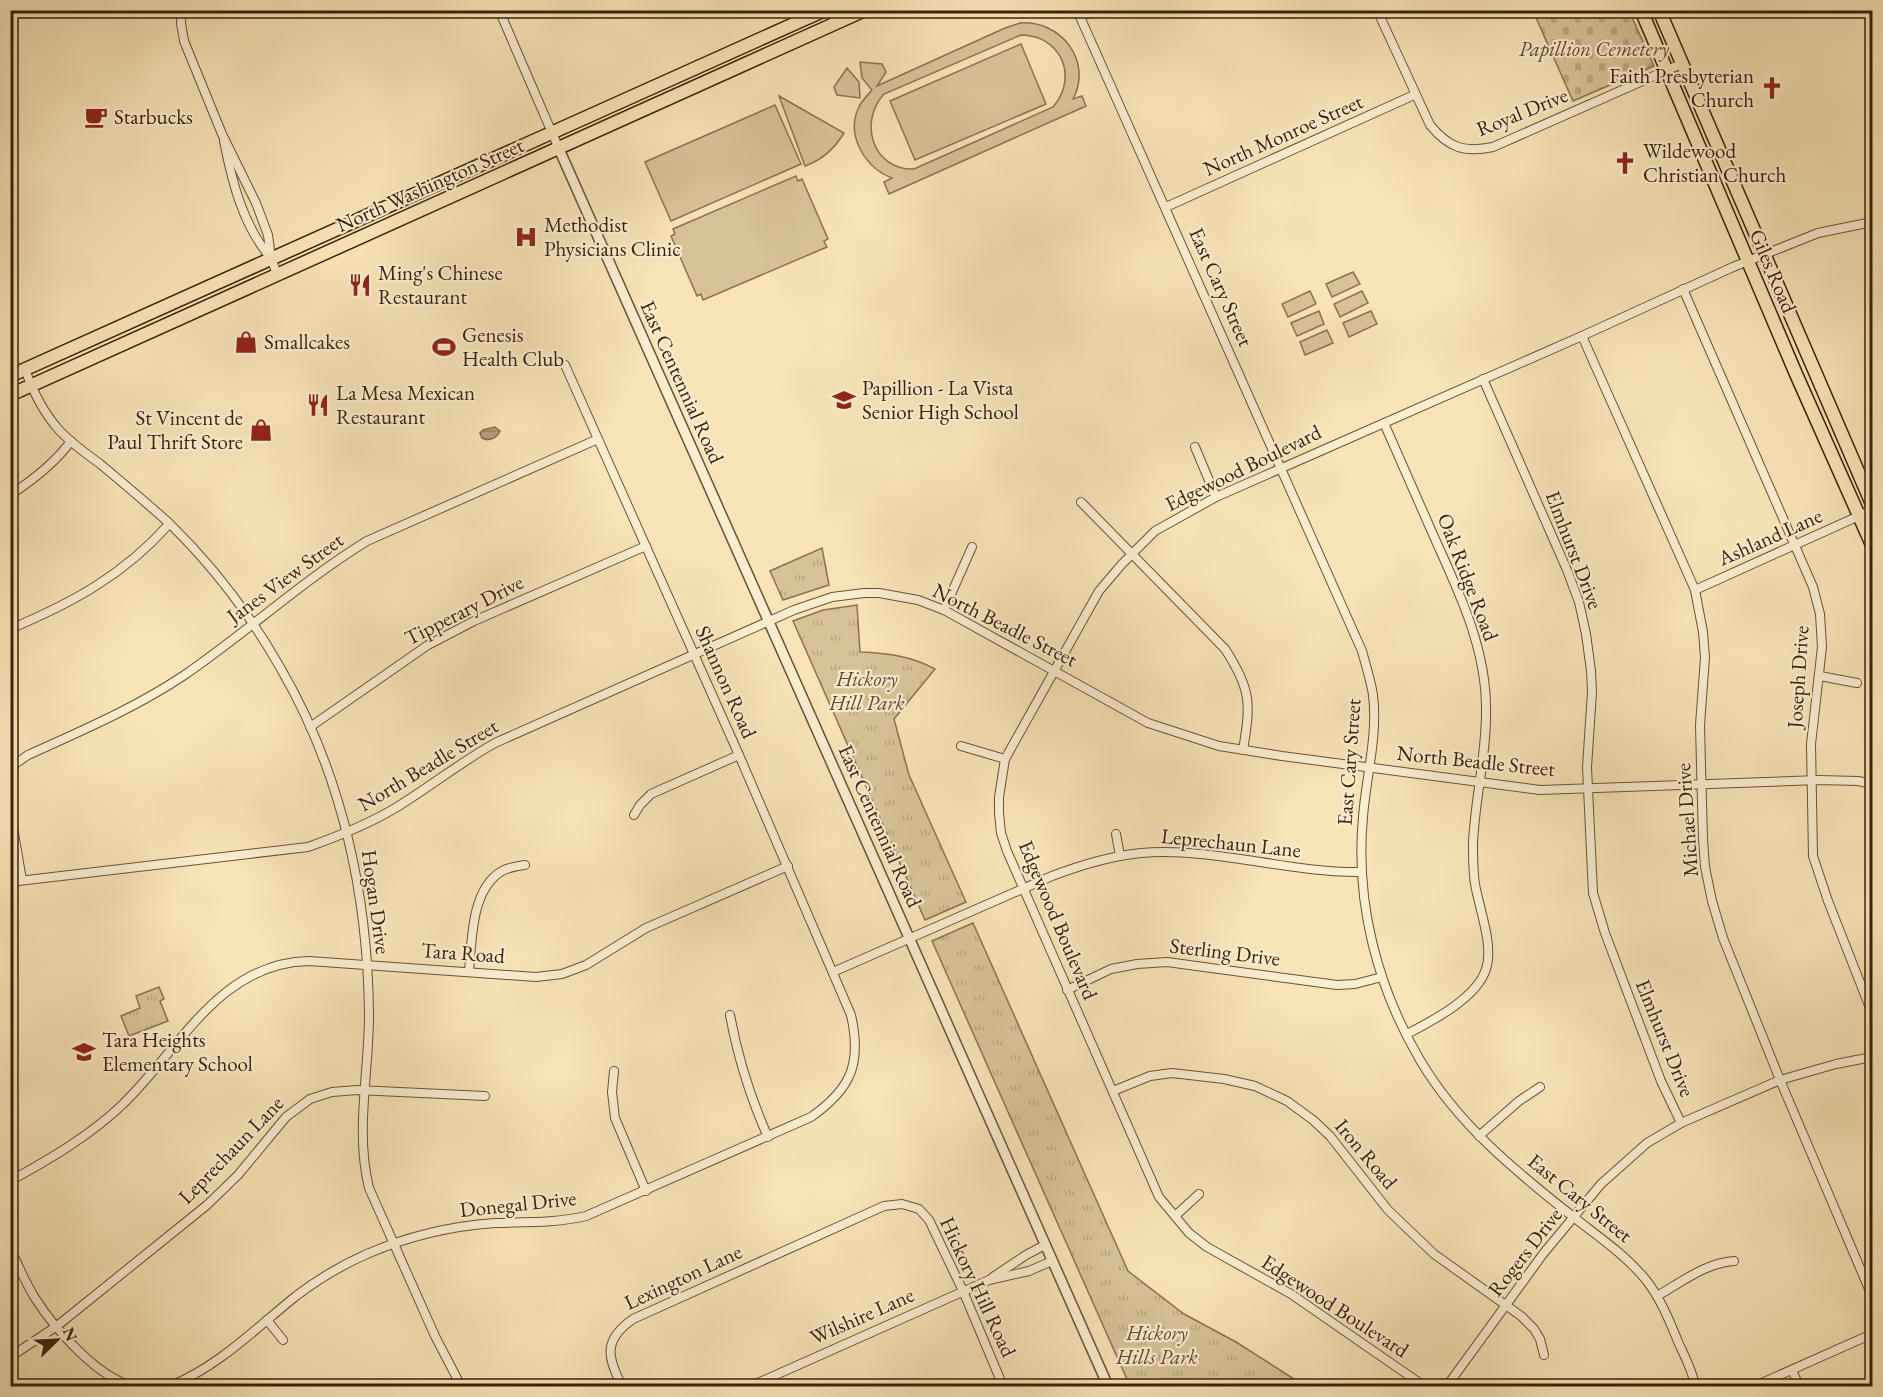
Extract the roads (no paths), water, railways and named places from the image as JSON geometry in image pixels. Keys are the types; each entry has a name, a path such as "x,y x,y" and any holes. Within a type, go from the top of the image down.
{"main road":[{"name":"North Washington Street","path":"10,376 825,10"},
{"name":"North Washington Street","path":"10,394 865,10"},
{"name":"Giles Road","path":"1641,10 1872,545"},
{"name":"Giles Road","path":"1659,10 1872,504"}],"street":[{"path":"182,10 181,23 184,40 222,134 256,203 268,235 271,258 277,273"},
{"path":"499,10 559,149"},
{"path":"1079,14 1095,10"},
{"name":"Royal Drive","path":"1377,10 1414,95 1430,125 1438,136 1459,149 1478,150 1512,140 1682,64"},
{"name":"East Cary Street","path":"1079,14 1362,651 1373,695 1374,728 1363,816 1361,872 1365,910 1382,977 1407,1034 1420,1060 1448,1101 1479,1136 1631,1264 1657,1296 1686,1360 1695,1386"},
{"name":"North Monroe Street","path":"1166,207 1414,95"},
{"path":"222,134 240,205 256,241 271,258"},
{"name":"East Centennial Road","path":"559,149 1108,1386"},
{"name":"Edgewood Boulevard","path":"1424,1386 1291,1294 1207,1247 1189,1233 1159,1197 1022,889 1001,833 999,797 1005,759 1099,591 1155,531 1216,497 1582,336 1748,260 1818,233 1872,222"},
{"name":"Joseph Drive","path":"1683,289 1813,587 1820,614 1822,647 1812,728 1813,856 1872,1013"},
{"name":"Michael Drive","path":"1582,336 1695,590 1704,632 1705,657 1700,725 1705,858 1712,901 1723,938 1780,1080 1872,1296"},
{"name":"Shannon Road","path":"565,365 739,754 851,1015"},
{"name":"Hogan Drive","path":"25,369 46,412 71,441 129,487 169,524 196,551 232,594 282,670 325,762 348,833 361,896 369,1018 362,1138 363,1167 369,1188 435,1336 461,1386"},
{"name":"Elmhurst Drive","path":"1483,379 1579,602 1586,634 1592,692 1587,767 1592,885 1596,904 1660,1081 1682,1123"},
{"name":"Oak Ridge Road","path":"1384,423 1460,596 1473,632 1482,671 1486,707 1475,819 1474,855 1475,882 1489,952 1486,970 1478,983 1461,1001 1438,1018 1407,1034"},
{"name":"Janes View Street","path":"10,772 15,764 28,755 142,702 183,675 339,558 368,541 598,439"},
{"path":"10,495 54,461 71,441"},
{"path":"1195,447 1216,497"},
{"path":"1081,502 1225,649 1237,667 1247,693 1248,719 1243,750"},
{"name":"Ashland Lane","path":"1695,590 1872,510"},
{"path":"10,628 70,602 100,585 156,538 169,524"},
{"name":"Tipperary Drive","path":"310,728 428,645 474,621 646,546"},
{"path":"944,610 972,547"},
{"name":"North Beadle Street","path":"10,882 114,868 308,848 348,833 397,807 467,759 495,743 768,620 832,597 864,593 900,596 944,610 1148,723 1219,746 1540,790 1811,781 1858,781 1872,784"},
{"path":"1820,676 1857,683"},
{"path":"961,746 1005,759"},
{"path":"634,815 651,794 739,754"},
{"path":"10,810 22,880"},
{"path":"1116,834 1120,856"},
{"name":"Leprechaun Lane","path":"833,972 1022,889 1087,864 1120,856 1171,852 1334,873 1361,872"},
{"path":"469,971 473,924 482,896 500,872 525,865"},
{"name":"Tara Road","path":"10,1181 64,1150 122,1105 157,1069 213,1002 243,980 273,967 302,961 536,977 562,974 586,965 646,928 788,866"},
{"name":"Sterling Drive","path":"1067,990 1111,969 1137,963 1167,962 1337,985 1355,984 1382,977"},
{"path":"730,1015 737,1054 751,1099 768,1137"},
{"name":"Donegal Drive","path":"170,1386 207,1367 299,1294 367,1254 417,1237 465,1227 494,1223 567,1221 586,1216 811,1117 831,1103 842,1090 850,1075 855,1054 855,1034 851,1015"},
{"name":"Rogers Drive","path":"1447,1386 1543,1254 1617,1168 1647,1143 1682,1123 1780,1080 1827,1066 1872,1057"},
{"path":"614,1071 612,1092 615,1118 646,1191"},
{"name":"Iron Road","path":"1113,1091 1150,1076 1172,1073 1224,1079 1255,1086 1287,1101 1330,1136 1388,1210 1434,1254 1507,1304 1534,1329 1540,1339 1544,1355"},
{"path":"1479,1136 1519,1101 1540,1087"},
{"name":"Leprechaun Lane","path":"10,1357 57,1326 207,1205 238,1175 296,1107 324,1094 339,1091 364,1090 485,1096"},
{"path":"1175,1216 1199,1194"},
{"name":"Hickory Hill Road","path":"780,1252 884,1206 902,1204 919,1209 929,1220 963,1291 1003,1386"},
{"name":"Wilshire Lane","path":"989,1280 1045,1245"},
{"path":"10,1248 34,1297 57,1326 95,1366 120,1385 132,1386"},
{"name":"Lexington Lane","path":"622,1386 610,1356 612,1339 619,1329 633,1319 780,1252"},
{"name":"Wilshire Lane","path":"750,1386 989,1280 1029,1271 1052,1261"},
{"path":"1657,1296 1706,1267 1721,1262 1734,1262"},
{"path":"267,1320 283,1340"},
{"path":"1755,1386 1872,1334"},
{"path":"1792,1370 1799,1386"}],"place":[{"name":"Faith Presbyterian Church","path":"1772,88"},
{"name":"Starbucks","path":"96,117"},
{"name":"Wildewood Christian Church","path":"1625,163"},
{"name":"Methodist Physicians Clinic","path":"526,237"},
{"name":"Ming's Chinese Restaurant","path":"360,285"},
{"name":"Smallcakes","path":"246,342"},
{"name":"Genesis Health Club","path":"444,347"},
{"name":"Papillion - La Vista Senior High School","path":"844,400"},
{"name":"La Mesa Mexican Restaurant","path":"318,405"},
{"name":"St Vincent de Paul Thrift Store","path":"261,430"},
{"name":"Tara Heights Elementary School","path":"84,1052"}],"park label":[{"name":"Papillion Cemetery","path":"1594,49"},
{"name":"Hickory Hill Park","path":"867,691"},
{"name":"Hickory Hills Park","path":"1157,1345"}]}
